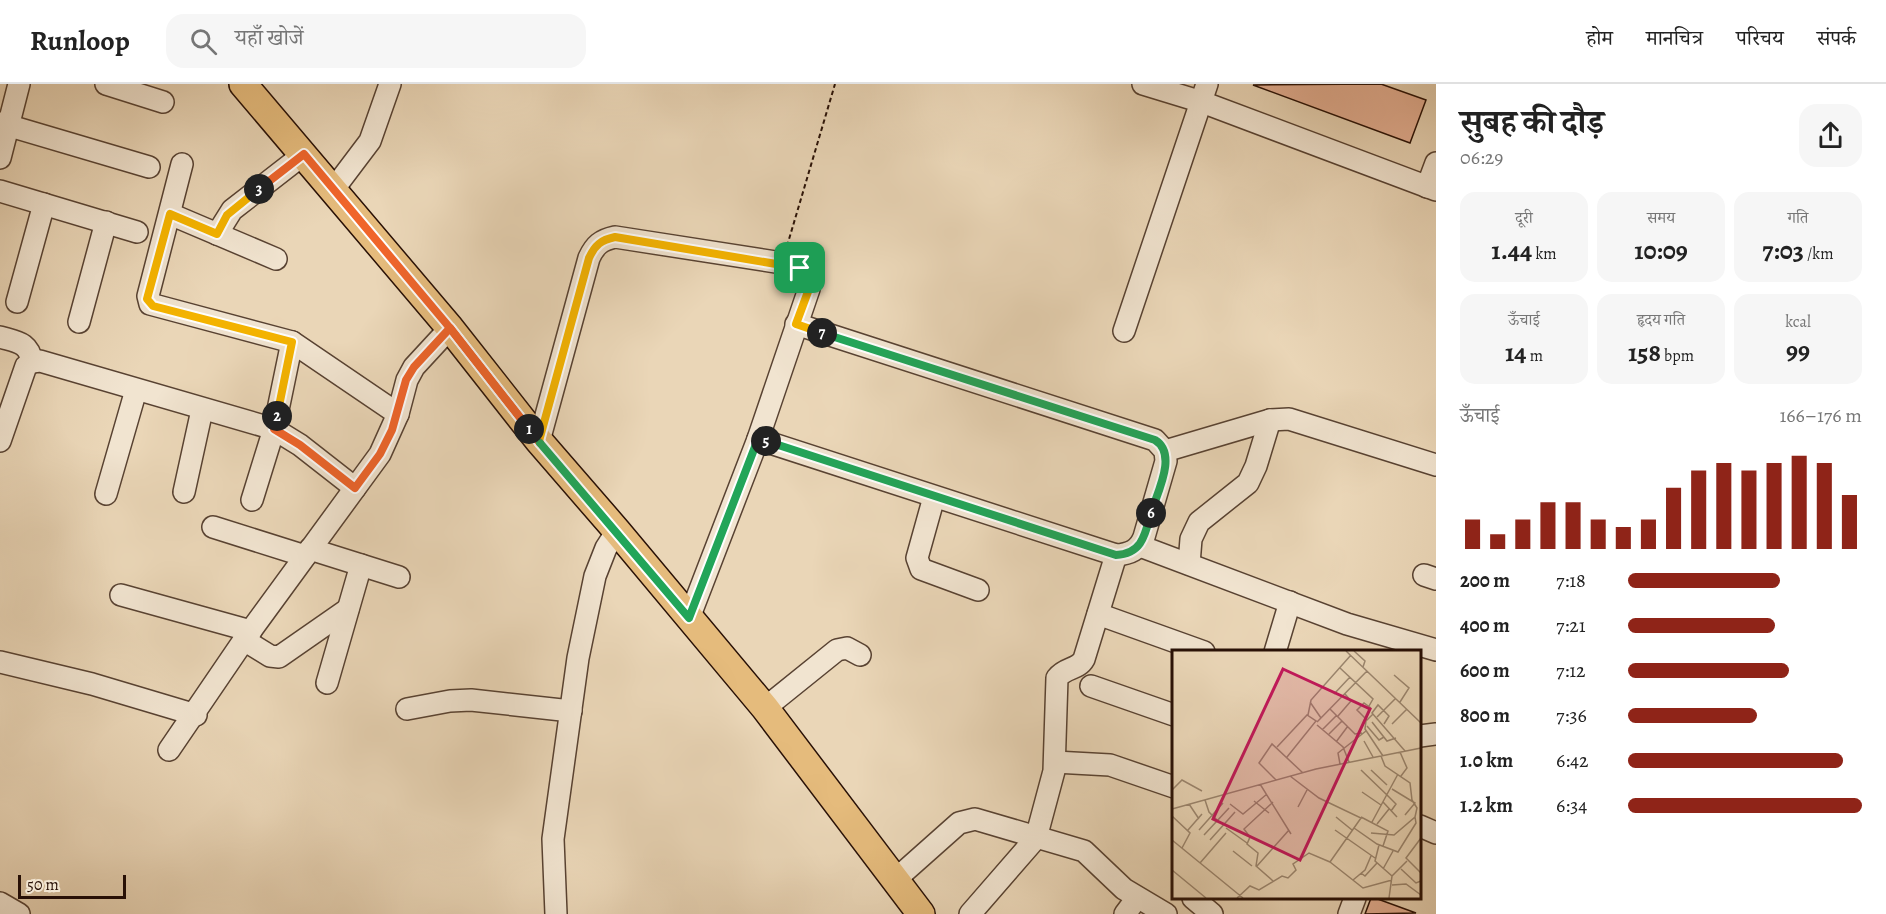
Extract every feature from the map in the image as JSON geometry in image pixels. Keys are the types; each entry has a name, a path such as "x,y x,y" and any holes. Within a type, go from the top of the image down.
{"main road":[{"path":"243,84 450,328 539,441 765,708 921,914"}],"street":[{"path":"0,158 4,125 19,84"},
{"path":"106,84 163,102"},
{"path":"333,190 370,141 390,84"},
{"path":"1143,84 1204,93 1431,189 1436,163"},
{"path":"1124,331 1204,93"},
{"path":"4,125 148,168"},
{"path":"217,234 232,210 304,154"},
{"path":"182,164 148,296 150,304 292,342 398,414"},
{"path":"0,191 137,232"},
{"path":"16,302 44,204"},
{"path":"170,214 276,259"},
{"path":"79,322 106,222"},
{"path":"539,441 589,258 594,247 604,239 615,237 782,263 800,268 806,273 809,289 758,439 689,618"},
{"path":"758,439 1116,555 1133,552 1140,546 1166,461 1166,451 1155,440 796,324"},
{"path":"169,750 196,715 248,635 380,454 398,414 406,380 414,367 450,328"},
{"path":"0,337 24,344 31,354 32,362"},
{"path":"252,500 274,429 292,342"},
{"path":"0,441 26,366 40,361 202,410 274,429 300,445 355,488"},
{"path":"106,494 136,390"},
{"path":"184,492 202,410"},
{"path":"1166,451 1270,420 1290,419 1436,465"},
{"path":"1189,564 1191,539 1199,522 1248,483 1256,466 1270,420"},
{"path":"934,497 917,558 918,564 921,569 978,590"},
{"path":"213,527 399,577"},
{"path":"556,914 553,846 582,637 595,576 606,548 617,531"},
{"path":"1140,546 1347,624 1436,650"},
{"path":"970,914 1036,838 1055,762 1057,678 1066,670 1081,664 1116,555"},
{"path":"327,683 361,565"},
{"path":"121,595 248,635 270,656 279,657 348,609"},
{"path":"1275,650 1290,602"},
{"path":"1098,614 1201,650"},
{"path":"765,708 837,650 847,648 860,655"},
{"path":"0,662 92,684 196,715"},
{"path":"1091,686 1172,715"},
{"path":"407,709 450,701 471,700 571,711"},
{"path":"1421,736 1436,734"},
{"path":"1055,762 1110,765 1172,787"},
{"path":"896,879 963,821 975,819 1083,851 1092,856 1131,906 1166,914"},
{"path":"1421,827 1436,833"},
{"path":"1195,899 1212,914"},
{"path":"1349,914 1354,899"},
{"path":"0,903 19,914"}],"path":[{"path":"782,263 835,84"}],"building":[{"path":"1381,84 1426,100 1410,143 1253,85"},
{"path":"1371,899 1378,899 1416,913 1365,914"}],"route":[{"path":"800,268 782,263 615,237 604,239 594,247 589,258 539,441 450,328 414,367 406,380 392,430 380,454 355,488 300,445 274,429 292,342 153,306 147,299 170,214 217,234 232,210 304,154 450,328 494,385 539,441 689,618 758,439 1104,552 1126,555 1140,546 1166,461 1166,451 1162,445 1155,440 796,324 809,289 809,280 800,268"}]}
